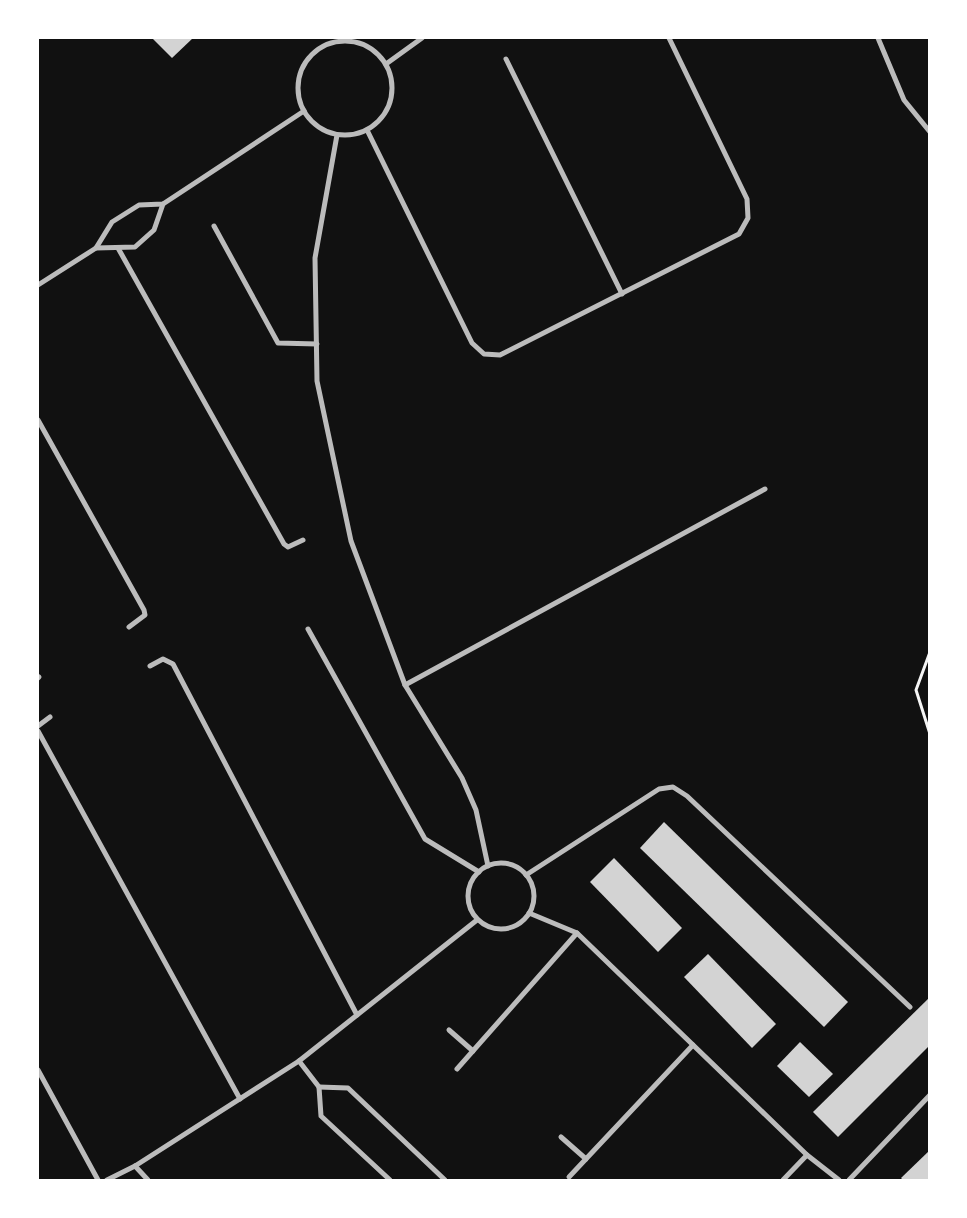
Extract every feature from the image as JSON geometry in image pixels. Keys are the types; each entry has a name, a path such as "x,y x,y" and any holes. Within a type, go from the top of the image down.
{"street":[{"path":"386,64 422,38"},
{"path":"368,130 472,343 484,354 500,355 739,234 748,218 747,199 669,38"},
{"path":"878,38 904,100 930,132"},
{"path":"332,40 363,44 376,52 386,64 392,78 392,94 388,109 380,121 368,130 353,135 337,135 318,127 304,112 298,91 302,70 309,58 332,40"},
{"path":"506,59 622,294"},
{"path":"38,285 96,248 112,222 139,205 163,204 304,112"},
{"path":"337,135 315,258 317,381 351,541 405,684 462,778 476,810 488,866"},
{"path":"96,248 136,247 154,230 163,204"},
{"path":"214,226 278,343 316,344"},
{"path":"118,248 284,544 288,547 303,540"},
{"path":"38,420 144,610 145,616 129,627"},
{"path":"405,684 765,489"},
{"path":"308,629 425,839 480,872"},
{"path":"150,666 163,659 173,664 356,1015"},
{"path":"38,726 50,717"},
{"path":"38,731 240,1098"},
{"path":"526,875 659,789 673,786 687,796 910,1007"},
{"path":"509,864 526,875 533,894 533,904 529,913 522,921 504,929 486,926 478,920 468,900 472,880 488,866 509,864"},
{"path":"529,913 576,933 807,1155 839,1180"},
{"path":"107,1180 135,1166 299,1061 478,920"},
{"path":"457,1069 576,933"},
{"path":"449,1030 473,1051"},
{"path":"569,1177 693,1046"},
{"path":"299,1061 319,1087 321,1116 390,1180"},
{"path":"38,1070 98,1180"},
{"path":"319,1087 348,1088 445,1180"},
{"path":"849,1180 930,1095"},
{"path":"561,1137 586,1158"},
{"path":"783,1180 807,1155"},
{"path":"135,1166 148,1180"}],"path":[{"path":"930,652 916,690 930,734"}],"building":[{"path":"152,38 193,38 172,58"},
{"path":"664,822 848,1002 824,1027 640,848"},
{"path":"614,858 682,928 658,952 590,882"},
{"path":"708,954 776,1024 752,1048 684,977"},
{"path":"930,997 930,1045 838,1137 813,1112"},
{"path":"800,1042 833,1074 809,1097 777,1066"},
{"path":"930,1150 930,1180 903,1180 901,1178"}]}
